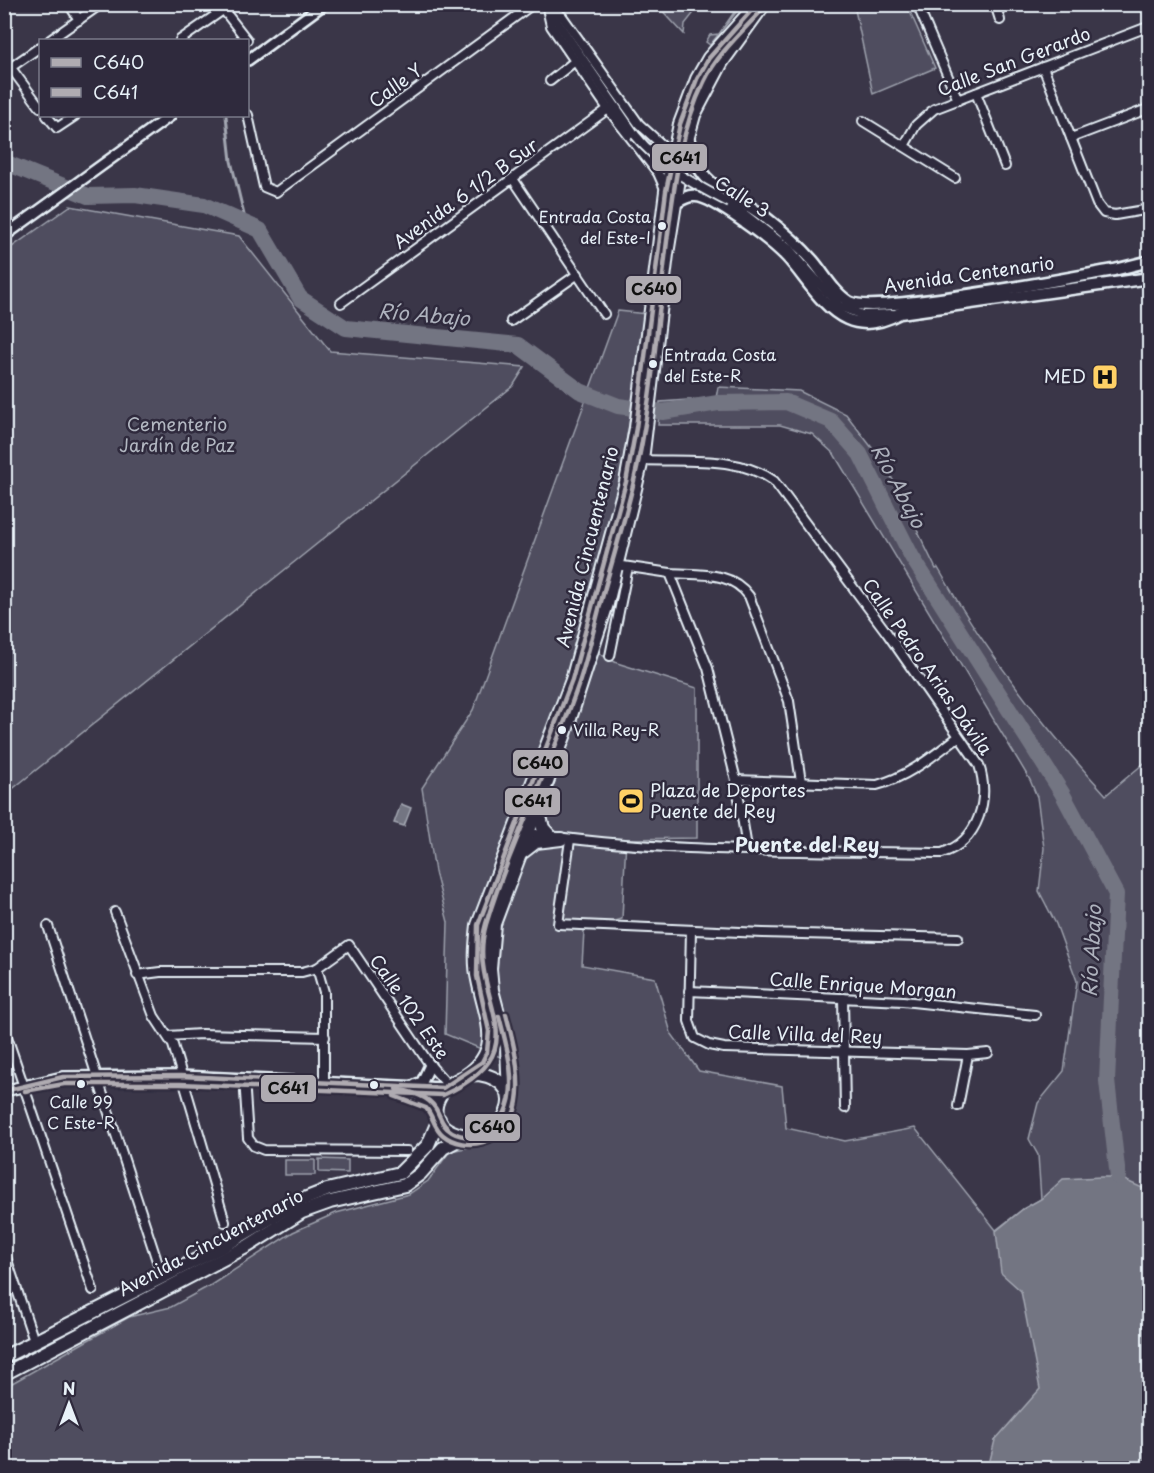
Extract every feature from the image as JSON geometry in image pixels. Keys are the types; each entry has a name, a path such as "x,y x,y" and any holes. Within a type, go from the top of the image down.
{"main road":[{"name":"Avenida Cincuentenario","path":"746,22 749,4"},
{"name":"Avenida Cincuentenario","path":"645,402 674,204 688,137 705,90 757,4"},
{"name":"Avenida Cincuentenario","path":"508,1097 507,1047 492,990 490,958 494,924 592,657 622,566 642,460 642,428 666,191 672,154 688,100 709,58 764,4"},
{"name":"Avenida Cincuentenario","path":"746,22 759,21 773,4"},
{"path":"688,137 693,157 702,176 692,184 694,193 698,196"},
{"name":"Avenida Centenario","path":"702,176 756,210 782,231 812,259 838,293 855,304 893,305 1114,270 1149,261"},
{"path":"674,204 686,197 698,196"},
{"name":"Avenida Centenario","path":"698,196 753,228 786,256 795,271 839,315 847,319 872,322 888,319 900,313 1149,278"},
{"name":"Avenida Cincuentenario","path":"465,1076 484,1059 490,1040 477,978 476,941 482,911 572,680 642,428"},
{"path":"537,807 543,828 561,839"},
{"path":"476,941 514,846 528,833"},
{"path":"520,855 536,842 561,839"},
{"path":"479,1074 495,1078 504,1086 508,1097 507,1111 501,1122 485,1133 466,1136 452,1132 437,1113 445,1086 465,1076 479,1074"},
{"name":"Avenida Cincuentenario","path":"4,1357 220,1248 299,1201 327,1190 400,1173 428,1145 437,1113"},
{"name":"Avenida Cincuentenario","path":"4,1374 248,1246 302,1212 330,1202 405,1185 420,1174 443,1148 466,1136"}],"street":[{"path":"69,4 79,20"},
{"path":"51,39 101,4"},
{"path":"249,59 324,4"},
{"name":"Calle Y","path":"248,117 264,187 276,192 533,4"},
{"path":"917,4 958,100"},
{"path":"994,4 1000,20"},
{"path":"546,6 551,26 608,110 658,174 666,191"},
{"path":"546,6 562,16 646,133 672,154"},
{"name":"Calle 3","path":"546,6 635,135 652,154 681,176 730,203 789,249 839,306 862,315 900,313"},
{"path":"181,39 221,7 245,39"},
{"name":"Calle San Gerardo","path":"904,146 924,116 958,100 1149,26"},
{"path":"249,44 256,53"},
{"path":"39,48 8,70 39,106"},
{"path":"550,81 574,61"},
{"path":"1043,67 1097,204 1104,213 1115,215 1149,210"},
{"path":"976,93 1005,166"},
{"path":"1071,138 1149,108"},
{"name":"Avenida 6 1/2 B Sur","path":"341,303 608,110"},
{"path":"48,117 57,128 74,117"},
{"path":"4,236 169,117"},
{"path":"863,121 955,178"},
{"path":"513,179 604,314"},
{"path":"511,321 578,274"},
{"name":"Calle Pedro Arias Dávila","path":"528,833 561,839 747,849 942,853 957,847 974,826 982,810 984,782 979,765 887,633 774,481 759,470 737,464 642,460"},
{"path":"610,656 622,566 726,578 743,587 789,701 801,782"},
{"path":"670,573 708,668 736,780 747,849"},
{"path":"736,780 865,786 892,781 958,737"},
{"path":"561,839 558,924 958,938"},
{"path":"115,912 154,1016 168,1036 225,1222"},
{"path":"48,926 100,1077 158,1264"},
{"name":"Calle Villa del Rey","path":"691,930 689,1021 695,1038 709,1045 724,1048 968,1055 988,1053"},
{"name":"Calle 102 Este","path":"317,968 349,945 445,1086"},
{"path":"137,975 160,972 302,972 317,968 324,992 324,1082"},
{"name":"Calle Enrique Morgan","path":"689,991 843,998 1035,1015"},
{"path":"843,998 845,1108"},
{"path":"4,1028 93,1290"},
{"path":"168,1036 201,1034 325,1037"},
{"path":"958,1106 968,1055"},
{"path":"415,1085 422,1082 430,1065"},
{"path":"4,1091 24,1084 63,1077 180,1076 445,1086"},
{"path":"244,1078 248,1138 254,1146 264,1150 407,1151"},
{"path":"381,1084 417,1095 437,1113"},
{"path":"5,1252 34,1341"}],"green space":[{"path":"657,5 700,5 685,24 684,34"},
{"path":"739,5 742,5 720,32"},
{"path":"854,5 907,5 935,68 873,94"},
{"path":"719,34 710,45 706,42 710,35"},
{"name":"Cementerio Jardín de Paz","path":"70,206 239,236 330,351 525,367 513,386 5,795 5,252"},
{"path":"618,311 647,314 622,467 601,565 579,643 617,663 697,688 697,838 626,839 622,919 584,931 582,965 655,978 671,1033 699,1071 782,1086 786,1128 845,1141 915,1128 996,1230 1023,1209 1041,1199 1038,1155 1029,1139 1038,1103 1064,1071 1077,981 1056,924 1039,891 1044,848 1037,797 1030,780 834,454 812,434 780,425 658,425 660,402 716,398 718,387 799,391 846,414 886,466 936,569 938,568 995,658 1037,714 1106,795 1149,759 1149,1468 5,1468 5,1387 129,1317 171,1307 211,1285 293,1232 336,1213 409,1194 428,1181 450,1151 493,1140 509,1127 515,1117 519,1095 515,1063 445,1034 448,922 435,872 422,788 473,710"},
{"path":"319,1159 348,1160 348,1173 319,1172"},
{"path":"285,1160 315,1160 315,1175 285,1175"}],"water":[{"path":"401,804 411,808 404,826 394,823"},
{"path":"1118,1177 1149,1191 1149,1468 988,1468 995,1440 1040,1389 1021,1291 1001,1273 996,1231 1023,1209 1041,1199 1063,1179"}],"waterway":[{"path":"226,117 231,161 246,223"},
{"name":"Río Abajo","path":"4,162 88,196 135,195 204,205 260,230 300,298 346,328 518,345 580,391 618,406 663,412 718,403 786,402 831,421 860,454 912,557 1062,793 1116,894 1107,1081 1118,1177"}],"transit line":[{"name":"C640","path":"4,1091 63,1077 180,1076 443,1088 482,1062 487,1052 489,1031 477,976 478,925 572,680 626,482 636,428 666,191 680,124 697,79 709,58 757,4"},
{"name":"C641","path":"25,1091 64,1084 180,1084 443,1095 474,1077 490,1059 497,1040 482,951 486,924 507,863 579,683 629,499 645,425 672,201 689,120 709,72 730,44 763,9"},
{"name":"C641","path":"394,1096 426,1108 440,1132 452,1140 468,1144 478,1143 500,1134 510,1121 516,1105 518,1087 514,1048 506,1014"},
{"name":"C640","path":"396,1089 428,1100 433,1104 446,1127 456,1134 474,1136 487,1132 499,1122 507,1109 510,1094 509,1062 499,1016"}],"place":[{"name":"Entrada Costa del Este-I","path":"662,226"},
{"name":"Entrada Costa del Este-R","path":"653,364"},
{"name":"MED","path":"1105,377"},
{"name":"Villa Rey-R","path":"562,730"},
{"name":"Plaza de Deportes Puente del Rey","path":"631,801"},
{"name":"Calle 99 C Este-R","path":"81,1084"}],"district":[{"name":"Puente del Rey","path":"807,845"}]}
